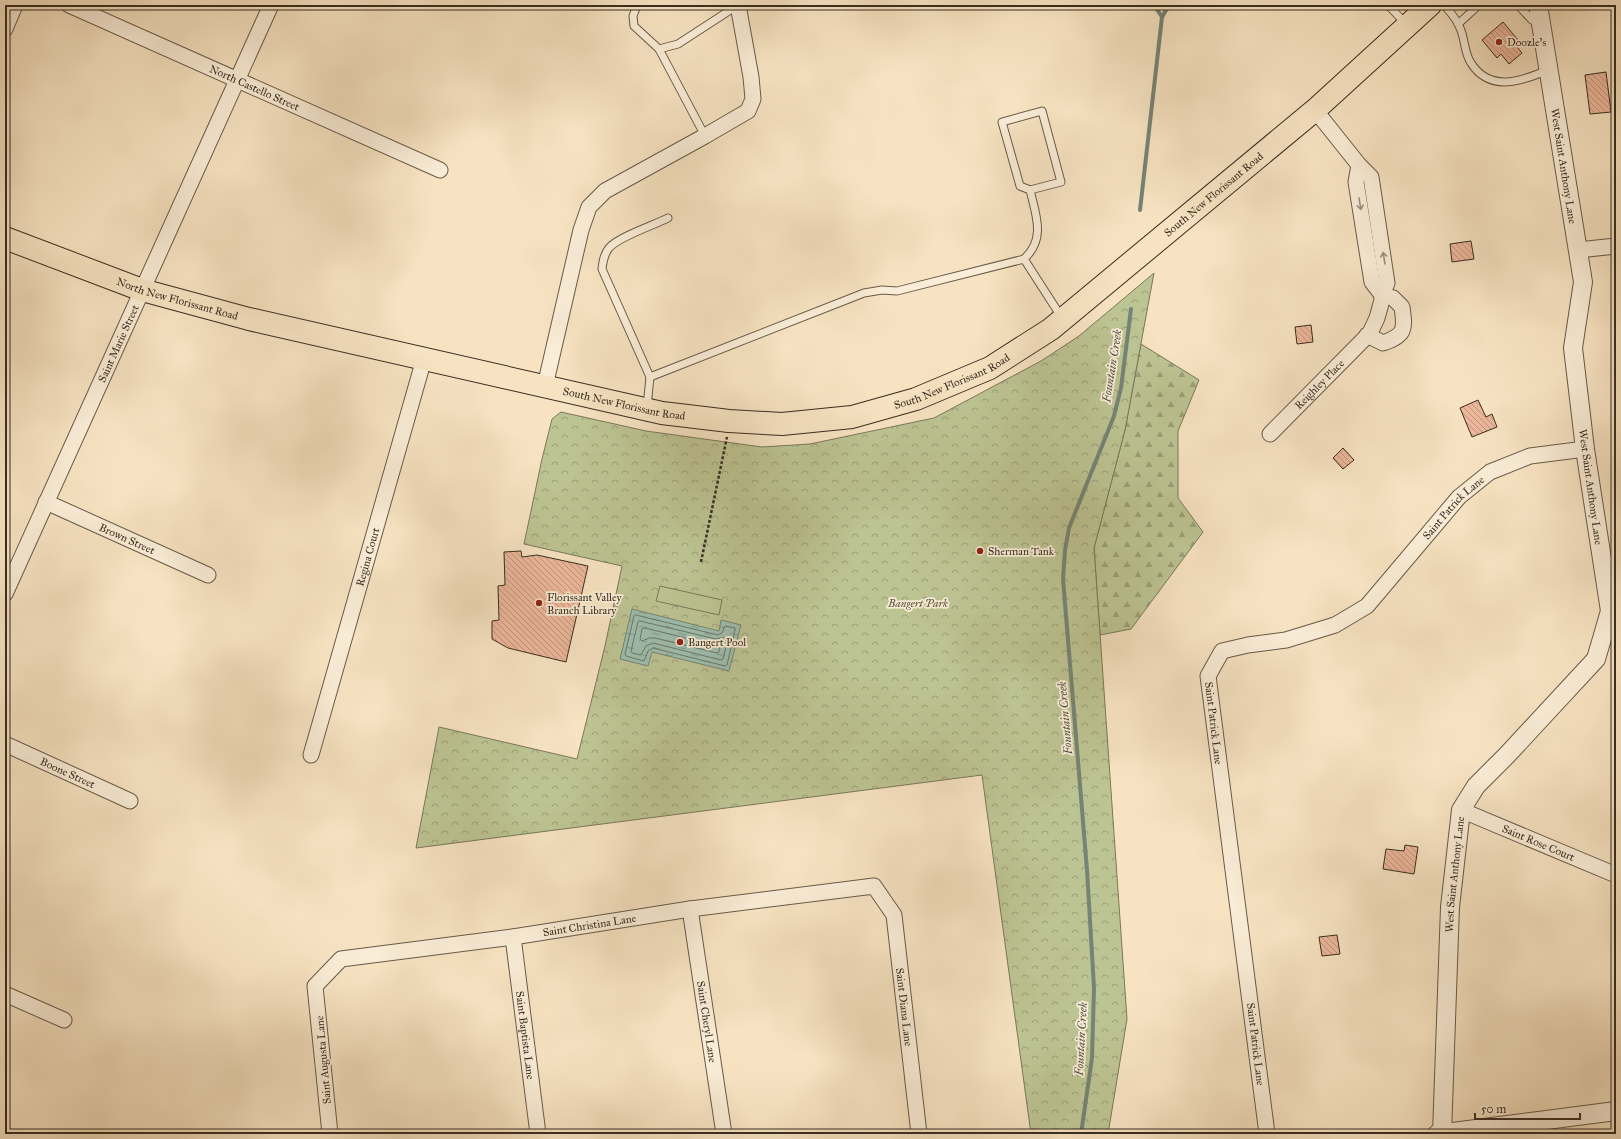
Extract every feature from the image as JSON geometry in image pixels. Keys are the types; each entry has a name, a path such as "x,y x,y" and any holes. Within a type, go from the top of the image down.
{"main road":[{"name":"South New Florissant Road","path":"355,343 647,410 729,421 782,424 852,417 916,399 990,368 1051,329 1315,110 1430,5"},
{"name":"North New Florissant Road","path":"5,238 142,290 250,319 355,343"}],"street":[{"path":"5,29 15,5"},
{"name":"North Castello Street","path":"69,5 440,170"},
{"name":"Saint Marie Street","path":"5,594 271,5"},
{"path":"544,386 589,207 605,191 748,111 753,98 751,78 738,5"},
{"name":"West Saint Anthony Lane","path":"1440,1134 1450,907 1461,810 1476,786 1507,755 1596,659 1610,611 1585,449 1573,348 1583,282 1538,5"},
{"name":"Reighley Place","path":"1270,434 1368,335 1377,318 1382,295 1387,283 1371,177 1359,165 1315,110"},
{"path":"1359,165 1356,182 1372,282 1382,295 1393,298 1402,307 1404,325 1396,338 1383,343 1368,335"},
{"path":"1578,250 1616,246"},
{"name":"Regina Court","path":"312,755 424,359"},
{"name":"Saint Patrick Lane","path":"1268,1134 1208,676 1222,651 1248,645 1286,640 1335,625 1367,606 1459,497 1490,472 1530,456 1585,449"},
{"name":"Brown Street","path":"46,502 208,575"},
{"name":"Boone Street","path":"5,744 130,801"},
{"name":"Saint Rose Court","path":"1461,810 1616,875"},
{"name":"Saint Christina Lane","path":"316,986 341,959 513,937 690,909 874,886"},
{"name":"Saint Diana Lane","path":"874,886 894,915 919,1134"},
{"name":"Saint Cheryl Lane","path":"690,909 724,1134"},
{"name":"Saint Baptista Lane","path":"513,937 538,1134"},
{"name":"Saint Augusta Lane","path":"316,986 330,1134"},
{"path":"5,994 64,1020"},
{"path":"1440,1134 1616,1110"}],"lane":[{"path":"637,5 633,16 634,26 659,48 705,136"},
{"path":"659,48 678,44 738,5"},
{"path":"1388,5 1408,26"},
{"path":"1444,5 1458,24 1470,62 1482,76 1496,82 1510,82 1548,70"},
{"path":"1458,24 1479,5"},
{"path":"1518,5 1532,20 1541,23"},
{"path":"1042,111 1061,182 1030,190 1020,186 1002,122 1042,111"},
{"path":"650,377 864,293 882,290 897,291 1024,259 1032,252 1036,242 1038,228 1030,190"},
{"path":"647,410 650,377 602,269 603,258 609,248 616,242 668,218"},
{"path":"1364,230 1379,228"},
{"path":"1024,259 1063,319"}],"path":[{"path":"701,562 726,443 729,421"}],"green space":[{"name":"Bangert Park","path":"1154,273 1125,430 1094,548 1127,1019 1108,1134 1031,1134 982,775 416,848 439,727 577,759 605,646 622,566 524,544 552,419 561,412 646,431 762,447 810,444 934,418 1041,361 1079,336"},
{"path":"1141,344 1199,380 1178,431 1178,498 1203,532 1131,629 1100,635 1094,548 1125,430"},
{"path":"660,586 722,600 719,615 656,601"}],"water":[{"name":"Bangert Pool","path":"632,609 719,631 721,620 741,625 729,671 652,652 648,666 620,659"}],"building":[{"name":"Doozle's","path":"1503,22 1518,40 1514,43 1522,53 1509,64 1501,54 1497,58 1482,40"},
{"path":"1606,72 1611,112 1590,114 1585,75"},
{"path":"1471,241 1474,259 1452,262 1450,244"},
{"path":"1311,325 1313,342 1297,344 1295,327"},
{"path":"1478,400 1486,417 1492,414 1497,427 1472,437 1460,408"},
{"path":"1343,448 1354,460 1343,469 1333,458"},
{"name":"Florissant Valley Branch Library","path":"521,551 522,557 537,555 588,566 566,662 508,648 492,639 492,621 499,620 498,586 505,585 504,552"},
{"path":"1405,845 1418,847 1414,874 1383,869 1386,849 1404,851"},
{"path":"1337,935 1340,954 1322,956 1319,937"}],"waterway":[{"path":"1154,5 1162,17"},
{"name":"Fountain Creek","path":"1140,210 1162,17 1169,5"},
{"name":"Fountain Creek","path":"1081,1134 1092,1058 1094,988 1087,870 1063,579 1065,550 1069,528 1114,416 1121,388 1131,309"}],"place":[{"name":"Doozle's","path":"1499,42"},
{"name":"Sherman Tank","path":"980,551"},
{"name":"Florissant Valley Branch Library","path":"539,603"},
{"name":"Bangert Pool","path":"680,642"}]}
